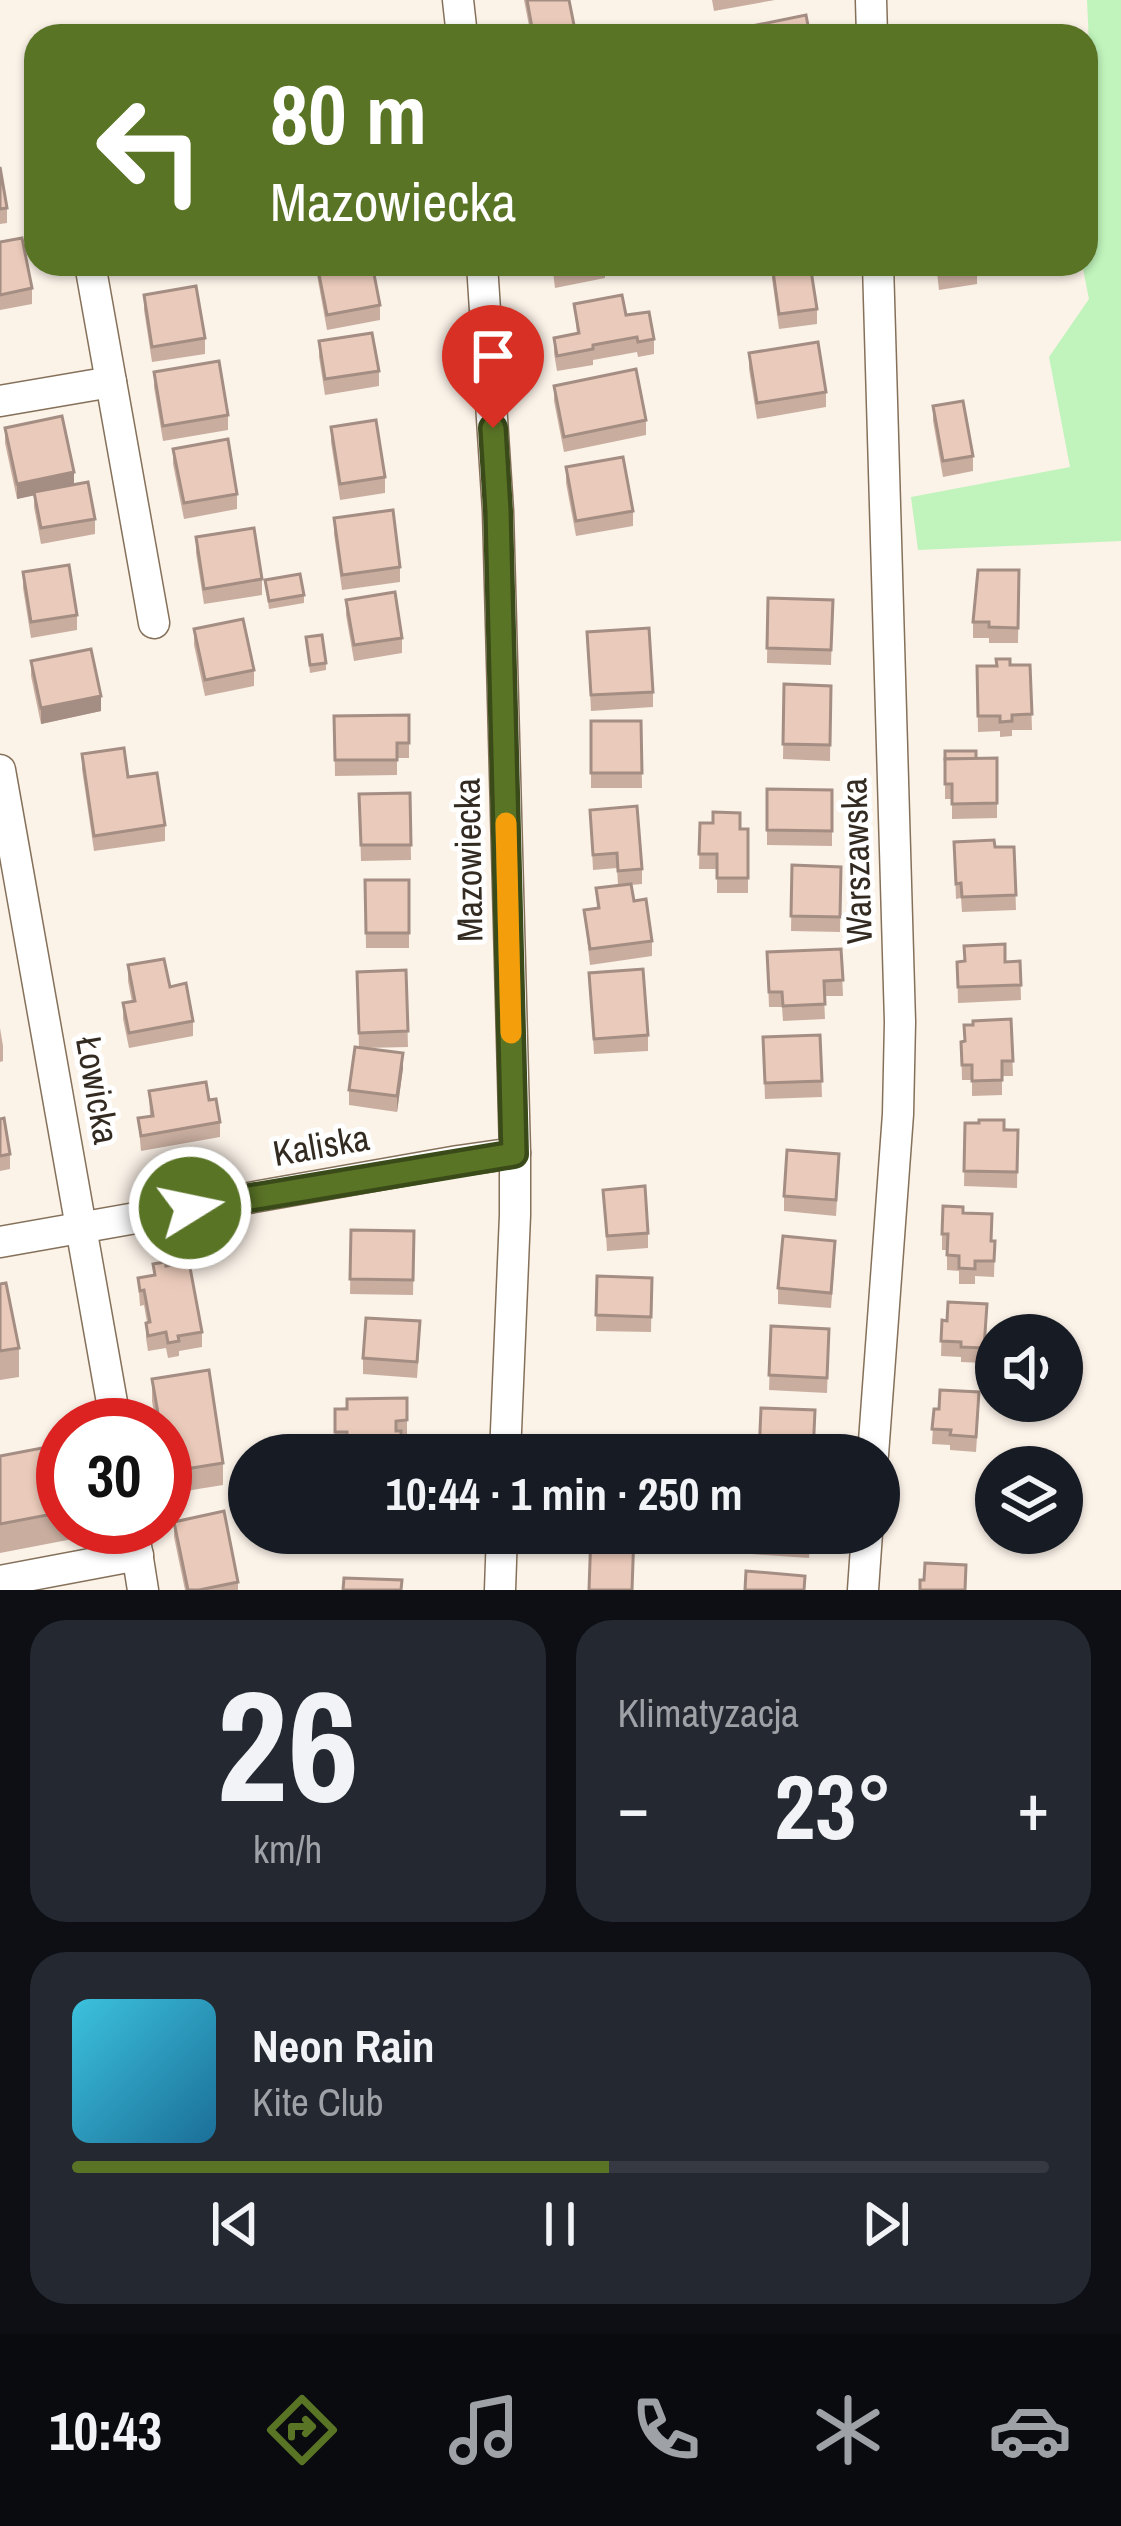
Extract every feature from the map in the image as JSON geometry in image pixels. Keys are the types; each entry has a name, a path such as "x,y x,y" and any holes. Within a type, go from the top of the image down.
{"street":[{"path":"92,276 154,623"},
{"name":"Mazowiecka","path":"483,276 498,511 514,1154 507,1434"},
{"name":"Warszawska","path":"875,1434 898,1114 900,1022 878,276"},
{"path":"0,401 111,382"},
{"name":"Łowicka","path":"0,770 112,1398"},
{"name":"Kaliska","path":"0,1242 514,1154"},
{"path":"0,1581 92,1554"},
{"path":"138,1554 143,1590"},
{"path":"500,1590 501,1554"},
{"path":"863,1590 866,1554"}],"green space":[{"path":"1087,0 1121,0 1121,541 918,550 911,497 1070,467 1049,357 1089,299 1084,276 1098,276 1098,24 1088,24"}],"building":[{"path":"527,0 569,0 574,24 531,24"},
{"path":"806,15 808,24 762,24"},
{"path":"0,167 7,208 0,209"},
{"path":"22,238 24,276 30,276 32,288 0,295 0,242"},
{"path":"319,276 374,276 380,305 327,315"},
{"path":"774,276 812,276 817,309 779,314"},
{"path":"196,286 205,338 152,347 144,295"},
{"path":"622,295 626,315 649,312 654,339 638,342 637,337 557,356 554,338 579,333 574,304"},
{"path":"372,333 379,371 325,379 319,341"},
{"path":"818,342 826,392 757,403 749,353"},
{"path":"219,361 228,415 163,426 154,372"},
{"path":"636,369 646,420 564,437 554,386"},
{"path":"963,401 973,456 943,461 933,406"},
{"path":"62,416 74,472 17,484 5,428"},
{"path":"376,420 385,477 340,484 331,427"},
{"path":"228,439 237,494 184,503 173,449"},
{"path":"623,457 633,511 576,521 566,467"},
{"path":"88,482 95,519 41,528 34,492"},
{"path":"393,510 400,567 342,575 334,518"},
{"path":"254,528 262,579 204,589 196,537"},
{"path":"69,565 77,615 31,622 23,572"},
{"path":"978,570 1019,570 1018,628 973,622"},
{"path":"300,574 304,595 269,601 265,580"},
{"path":"395,592 402,638 354,645 346,600"},
{"path":"768,598 833,600 831,650 767,648"},
{"path":"243,619 254,670 205,680 194,629"},
{"path":"649,628 653,692 591,695 587,632"},
{"path":"322,635 326,663 310,665 306,637"},
{"path":"91,649 101,696 41,708 31,661"},
{"path":"996,659 1030,665 1032,714 1012,715 1012,721 1000,722 1000,716 978,716 977,666 997,666"},
{"path":"784,684 831,686 830,745 783,744"},
{"path":"409,715 409,743 397,743 397,760 335,760 334,716"},
{"path":"591,721 641,721 642,773 591,773"},
{"path":"124,748 128,777 157,773 165,825 94,836 82,754"},
{"path":"945,751 976,751 976,759 945,759"},
{"path":"997,758 997,803 952,804 952,784 945,784 945,759"},
{"path":"767,789 832,790 832,831 767,830"},
{"path":"410,793 411,845 361,845 359,794"},
{"path":"637,806 642,869 618,871 617,853 593,855 590,810"},
{"path":"713,812 740,813 740,829 748,829 748,878 717,878 717,854 699,854 700,823 713,823"},
{"path":"994,840 995,847 1014,847 1016,895 962,897 961,883 956,884 954,842"},
{"path":"792,865 841,867 840,917 791,916"},
{"path":"365,880 409,880 409,933 366,933"},
{"path":"631,884 634,901 646,899 652,941 590,949 584,910 599,908 596,888"},
{"path":"1005,944 1005,962 1020,961 1021,985 958,987 957,962 965,961 964,946"},
{"path":"841,949 843,980 824,981 825,1004 783,1006 782,992 769,992 767,952"},
{"path":"164,959 170,987 186,983 193,1021 129,1033 123,1003 135,1001 128,965"},
{"path":"643,969 648,1035 594,1039 589,973"},
{"path":"406,970 408,1031 359,1033 357,972"},
{"path":"1011,1019 1013,1061 1002,1061 1002,1080 972,1081 972,1065 962,1065 964,1025"},
{"path":"820,1035 822,1081 765,1083 763,1037"},
{"path":"355,1047 403,1053 397,1096 349,1090"},
{"path":"206,1082 209,1100 216,1099 220,1122 141,1136 138,1118 153,1116 149,1091"},
{"path":"4,1118 10,1154 0,1156 0,1119"},
{"path":"1004,1120 1004,1130 1018,1130 1017,1172 964,1171 965,1123"},
{"path":"787,1150 839,1154 836,1200 784,1196"},
{"path":"645,1186 648,1233 607,1236 603,1190"},
{"path":"943,1206 963,1207 963,1213 992,1214 994,1261 975,1261 975,1269 959,1268 959,1256 947,1255"},
{"path":"351,1230 414,1231 413,1280 350,1279"},
{"path":"783,1236 835,1241 831,1293 778,1288"},
{"path":"165,1262 166,1266 189,1262 202,1332 168,1343 166,1332 148,1336 146,1323 150,1322 138,1278 155,1275 153,1264"},
{"path":"597,1276 652,1278 651,1317 596,1315"},
{"path":"6,1283 19,1348 0,1351 0,1284"},
{"path":"948,1302 987,1304 986,1314 975,1314 975,1348 941,1341 942,1320 947,1321"},
{"path":"366,1318 420,1321 417,1362 363,1358"},
{"path":"771,1326 829,1329 827,1378 769,1375"},
{"path":"209,1370 223,1463 192,1468 192,1398 155,1398 152,1379"},
{"path":"940,1390 975,1392 976,1437 932,1429 934,1409 939,1409"},
{"path":"407,1398 407,1420 396,1421 401,1434 335,1432 335,1409 347,1409 347,1399"},
{"path":"761,1408 815,1410 814,1434 760,1434"},
{"path":"36,1449 36,1517 0,1524 0,1456"},
{"path":"224,1511 228,1554 232,1554 238,1582 188,1590 181,1554 192,1554 192,1518"},
{"path":"590,1554 633,1554 632,1590 589,1590"},
{"path":"925,1563 966,1565 965,1590 920,1590"},
{"path":"746,1571 805,1576 804,1590 745,1590"},
{"path":"344,1578 402,1580 401,1590 343,1590"}],"slow traffic":[{"path":"506,823 511,1033"}],"route":[{"path":"190,1208 514,1154 493,428"}]}
